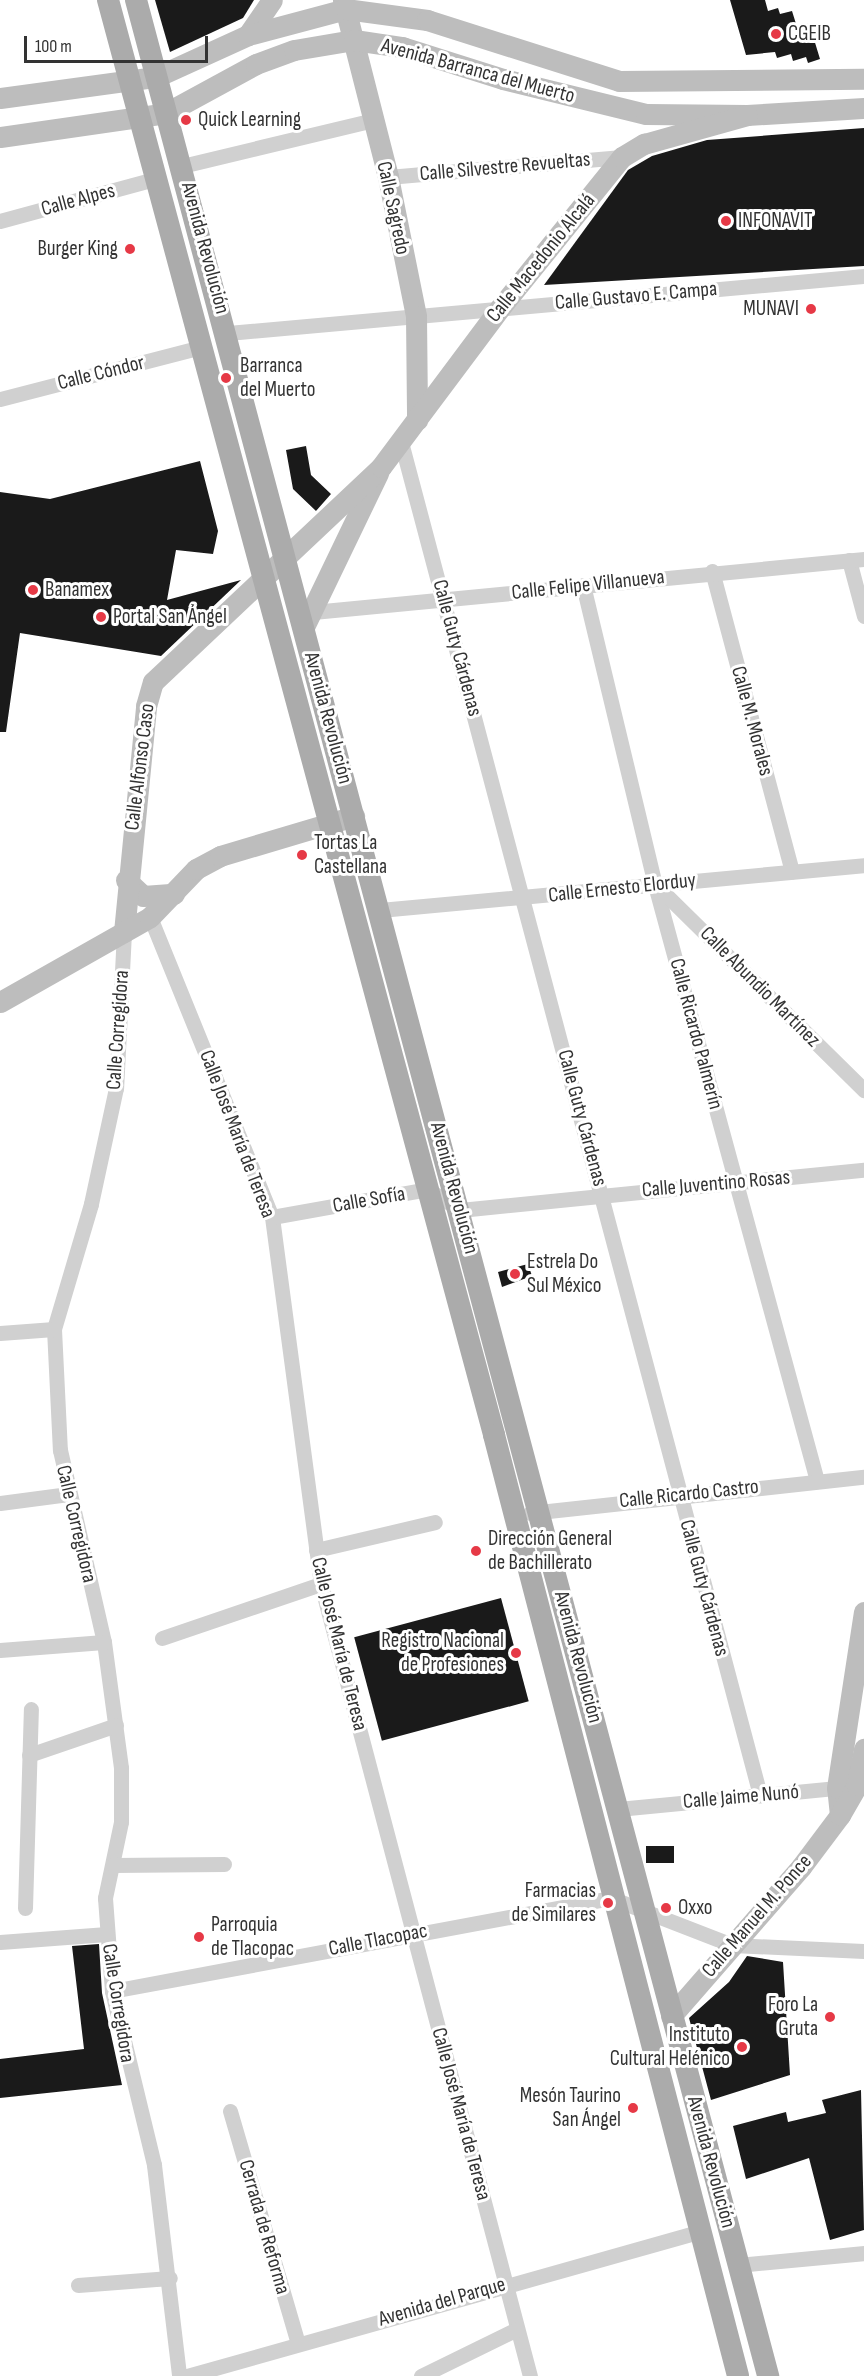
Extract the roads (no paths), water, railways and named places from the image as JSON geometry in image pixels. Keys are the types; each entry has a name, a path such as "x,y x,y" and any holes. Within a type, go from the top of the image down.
{"main road":[{"name":"Avenida Revolución","path":"108,0 514,1515 611,1898 738,2376"},
{"name":"Avenida Revolución","path":"136,0 228,333 285,559 308,620 354,816 768,2376"},
{"path":"670,2120 698,2112"}],"street":[{"path":"248,35 272,0"},
{"name":"Avenida Barranca del Muerto","path":"0,98 129,84 156,77 248,35 344,4 428,20 512,48 643,84 864,79"},
{"name":"Calle Sagredo","path":"344,4 388,177 416,316 417,420"},
{"name":"Avenida Barranca del Muerto","path":"0,137 139,120 166,113 266,60 303,47 354,40 402,47 503,79 622,110 747,115 864,108"},
{"path":"503,79 512,48"},
{"name":"Calle Macedonio Alcalá","path":"308,620 334,560 381,467 402,442 500,308 622,157 644,144 747,115"},
{"path":"182,166 373,120"},
{"name":"Calle Silvestre Revueltas","path":"388,177 622,157"},
{"name":"Calle Alpes","path":"0,221 155,180"},
{"name":"Calle Gustavo E. Campa","path":"228,333 864,276"},
{"name":"Calle Cóndor","path":"0,399 201,347"},
{"name":"Calle Guty Cárdenas","path":"402,442 603,1195 678,1495 760,1795"},
{"name":"Calle Macedonio Alcalá","path":"264,579 308,538 363,478 381,467"},
{"path":"308,538 325,547 334,560"},
{"path":"856,559 864,616"},
{"name":"Calle Felipe Villanueva","path":"308,620 583,585 856,559"},
{"name":"Calle M. Morales","path":"712,571 792,872"},
{"name":"Calle Alfonso Caso","path":"124,932 126,880 146,706 153,682 264,579"},
{"name":"Calle Ricardo Palmerín","path":"583,585 655,885 817,1481"},
{"path":"0,1002 150,916 196,869 220,856 354,816"},
{"name":"Calle Ernesto Elorduy","path":"380,910 864,865"},
{"path":"126,880 143,896 159,898 174,894"},
{"name":"Calle Abundio Martínez","path":"655,885 864,1090"},
{"path":"125,906 136,905 150,916"},
{"name":"Calle José María de Teresa","path":"150,916 272,1218 321,1584 530,2376"},
{"name":"Calle Corregidora","path":"124,932 116,1088 91,1204 54,1329 60,1450 68,1494 104,1642 116,1725 121,1822 105,1898 111,1991 154,2165 170,2278 179,2376"},
{"name":"Calle Juventino Rosas","path":"460,1210 864,1170"},
{"name":"Calle Sofía","path":"272,1218 427,1189 460,1210"},
{"path":"0,1333 54,1329"},
{"name":"Calle Ricardo Castro","path":"514,1515 678,1495 864,1477"},
{"path":"0,1503 68,1494"},
{"path":"316,1550 435,1522"},
{"path":"162,1638 321,1584"},
{"name":"Calle Manuel M. Ponce","path":"853,1786 864,1612"},
{"path":"0,1650 104,1642"},
{"path":"25,1908 31,1709"},
{"path":"29,1755 116,1725"},
{"name":"Calle Manuel M. Ponce","path":"671,2016 840,1815 853,1786 864,1749"},
{"name":"Calle Jaime Nunó","path":"618,1809 853,1786"},
{"path":"113,1865 224,1864"},
{"name":"Calle Tlacopac","path":"111,1991 611,1898 732,1946"},
{"path":"0,1942 107,1934"},
{"path":"732,1946 864,1951"},
{"name":"Cerrada de Reforma","path":"230,2111 298,2343"},
{"name":"Avenida del Parque","path":"187,2376 505,2283 698,2232"},
{"path":"738,2265 864,2253"},
{"path":"78,2285 170,2278"},
{"path":"421,2376 517,2329"}],"place":[{"name":"CGEIB","path":"776,34"},
{"name":"Quick Learning","path":"186,120"},
{"name":"INFONAVIT","path":"726,221"},
{"name":"Burger King","path":"130,249"},
{"name":"MUNAVI","path":"811,309"},
{"name":"Barranca del Muerto","path":"226,378"},
{"name":"Banamex","path":"33,590"},
{"name":"Portal San Ángel","path":"101,617"},
{"name":"Tortas La Castellana","path":"302,855"},
{"name":"Estrela Do Sul México","path":"515,1274"},
{"name":"Dirección General de Bachillerato","path":"476,1551"},
{"name":"Registro Nacional de Profesiones","path":"516,1653"},
{"name":"Farmacias de Similares","path":"608,1903"},
{"name":"Oxxo","path":"666,1908"},
{"name":"Parroquia de Tlacopac","path":"199,1937"},
{"name":"Foro La Gruta","path":"830,2017"},
{"name":"Instituto Cultural Helénico","path":"742,2047"},
{"name":"Mesón Taurino San Ángel","path":"633,2108"}]}
